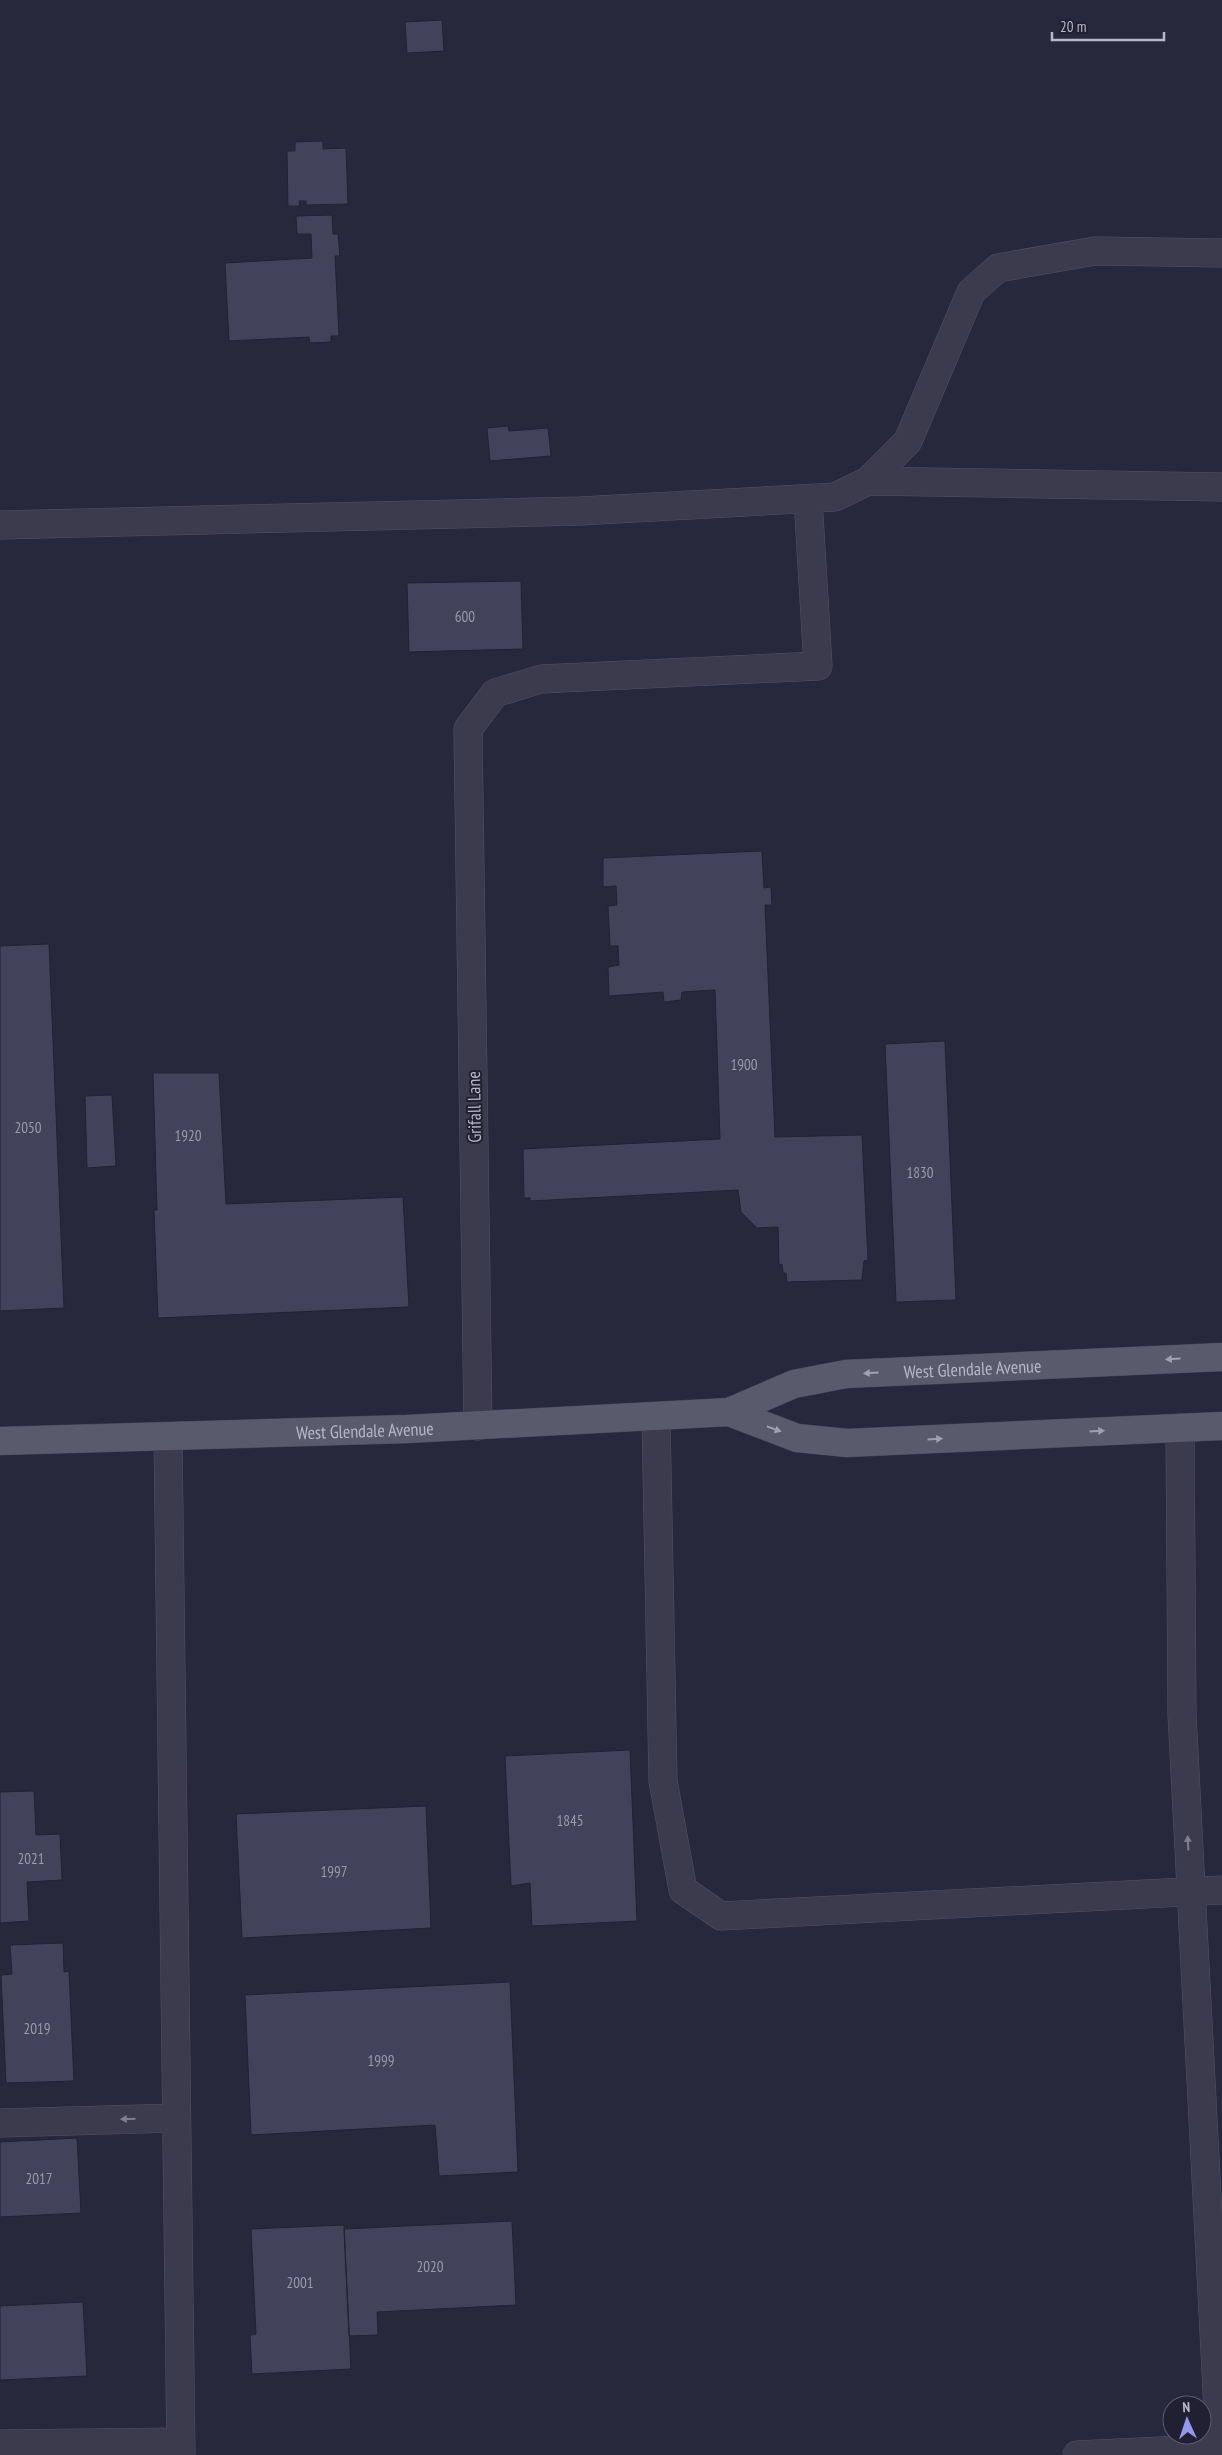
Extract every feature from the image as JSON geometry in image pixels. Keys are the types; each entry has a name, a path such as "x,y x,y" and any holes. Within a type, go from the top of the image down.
{"main road":[{"name":"West Glendale Avenue","path":"0,1441 478,1426 729,1412 794,1384 846,1374 1222,1357"},
{"name":"West Glendale Avenue","path":"729,1412 797,1438 846,1442 1222,1426"}],"street":[{"path":"0,525 580,511 835,497 868,481 908,442 971,292 998,268 1095,251 1222,253"},
{"path":"868,481 1222,486"},
{"name":"Grifall Lane","path":"478,1426 468,729 495,693 540,679 818,666 808,499"},
{"path":"656,1417 663,1781 683,1890 721,1916 1222,1890"},
{"path":"1077,2455 1221,2448 1214,2202 1191,1892 1182,1714 1180,1428"},
{"path":"0,2444 181,2448 168,1437"},
{"path":"0,2123 176,2118"}],"building":[{"path":"442,20 444,51 407,53 405,22"},
{"path":"323,141 323,149 346,148 348,204 306,205 306,201 299,201 300,206 288,206 287,151 295,151 295,142"},
{"path":"332,215 333,234 338,234 340,256 335,256 339,336 331,336 331,342 310,343 309,337 229,341 225,263 312,258 311,234 297,234 296,216"},
{"path":"508,426 509,431 548,428 551,456 490,461 487,428"},
{"path":"521,581 523,649 409,652 407,583"},
{"path":"762,851 764,888 771,887 772,905 765,905 775,1137 862,1135 868,1260 864,1261 862,1280 787,1282 782,1264 779,1265 778,1227 757,1228 741,1212 738,1190 530,1201 530,1198 524,1198 523,1149 720,1139 715,990 682,992 681,1000 664,1002 663,992 609,996 608,967 619,965 618,946 610,946 608,906 617,905 616,886 603,887 603,858"},
{"path":"49,944 64,1308 0,1311 0,946"},
{"path":"945,1041 956,1300 896,1302 885,1044"},
{"path":"153,1073 219,1073 226,1204 403,1197 409,1307 158,1318 154,1210 157,1210"},
{"path":"112,1095 116,1166 87,1168 85,1096"},
{"path":"630,1750 637,1921 532,1926 530,1883 511,1886 505,1756"},
{"path":"34,1791 36,1835 60,1834 62,1880 27,1882 29,1921 0,1923 0,1792"},
{"path":"426,1806 431,1928 242,1938 236,1814"},
{"path":"63,1943 64,1972 69,1971 74,2081 6,2083 1,1975 12,1974 10,1945"},
{"path":"510,1982 518,2172 439,2176 435,2125 251,2135 245,1995"},
{"path":"77,2138 81,2213 0,2217 0,2142"},
{"path":"512,2221 516,2305 377,2312 378,2335 349,2336 344,2229"},
{"path":"344,2225 351,2369 252,2374 250,2335 256,2334 251,2229"},
{"path":"83,2302 87,2376 0,2380 0,2306"}]}
